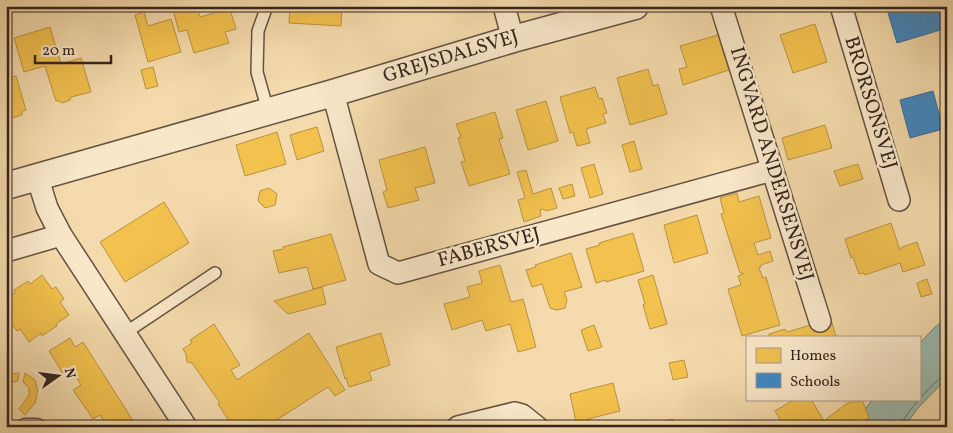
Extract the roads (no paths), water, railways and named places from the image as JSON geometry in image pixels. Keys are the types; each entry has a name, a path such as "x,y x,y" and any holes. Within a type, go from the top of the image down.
{"street":[{"path":"504,6 512,39"},
{"name":"GREJSDALSVEJ","path":"6,186 333,93 512,39 635,6"},
{"name":"INGVARD ANDERSENSVEJ","path":"721,6 820,321"},
{"name":"BRORSONSVEJ","path":"841,6 898,200"},
{"name":"FABERSVEJ","path":"333,93 379,264 398,273 772,170"},
{"path":"37,176 47,208 61,234 186,427"},
{"path":"6,251 61,234"},
{"path":"458,427 515,413 522,415 537,427"},
{"path":"24,427 37,427"}],"lane":[{"path":"266,6 258,31 257,72 268,111"},
{"path":"125,332 216,273"}],"water":[{"path":"947,318 947,378 918,408 904,427 854,427 869,418 865,409 872,400 920,400 920,343"}]}
